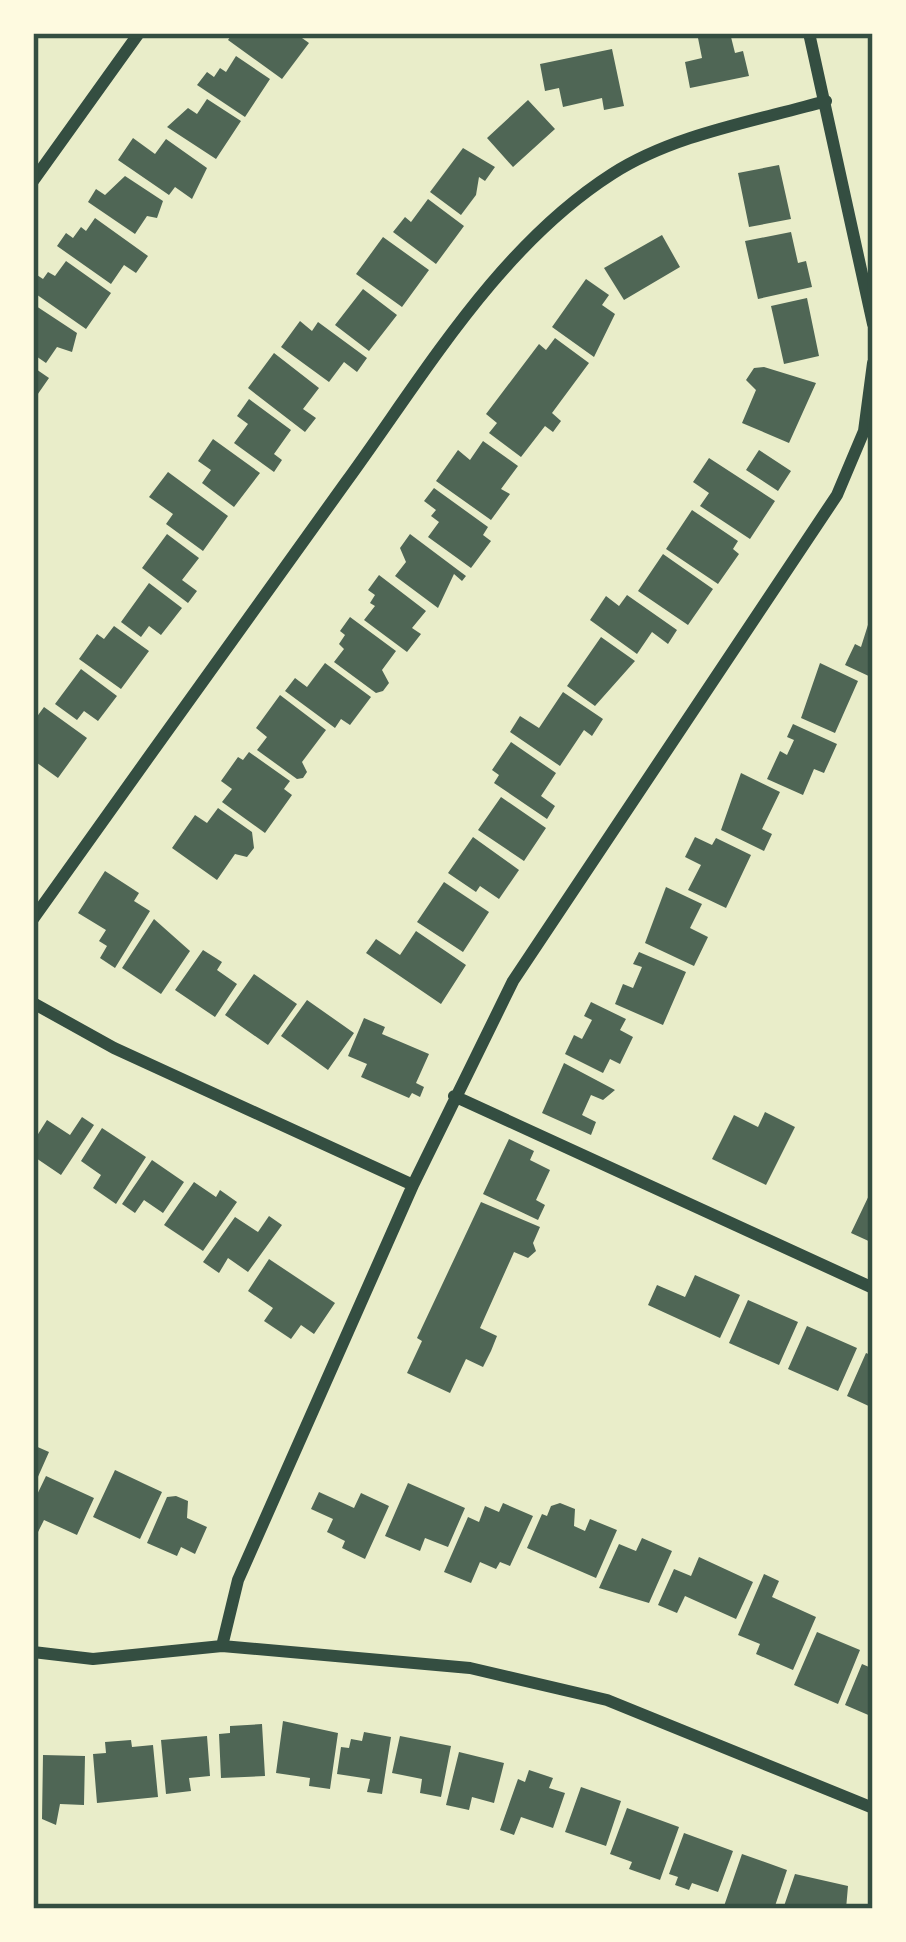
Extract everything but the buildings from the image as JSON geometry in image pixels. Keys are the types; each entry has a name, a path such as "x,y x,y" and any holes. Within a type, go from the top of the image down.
{"street":[{"path":"33,182 139,33"},
{"path":"809,33 873,325"},
{"path":"33,919 432,364 502,272 565,207 616,172 665,148 826,101"},
{"path":"221,1646 238,1580 454,1096 513,981 837,495 864,431 873,363"},
{"path":"33,1003 114,1048 413,1185"},
{"path":"454,1096 873,1288"},
{"path":"33,1652 93,1659 221,1646 470,1668 607,1700 873,1808"}]}
